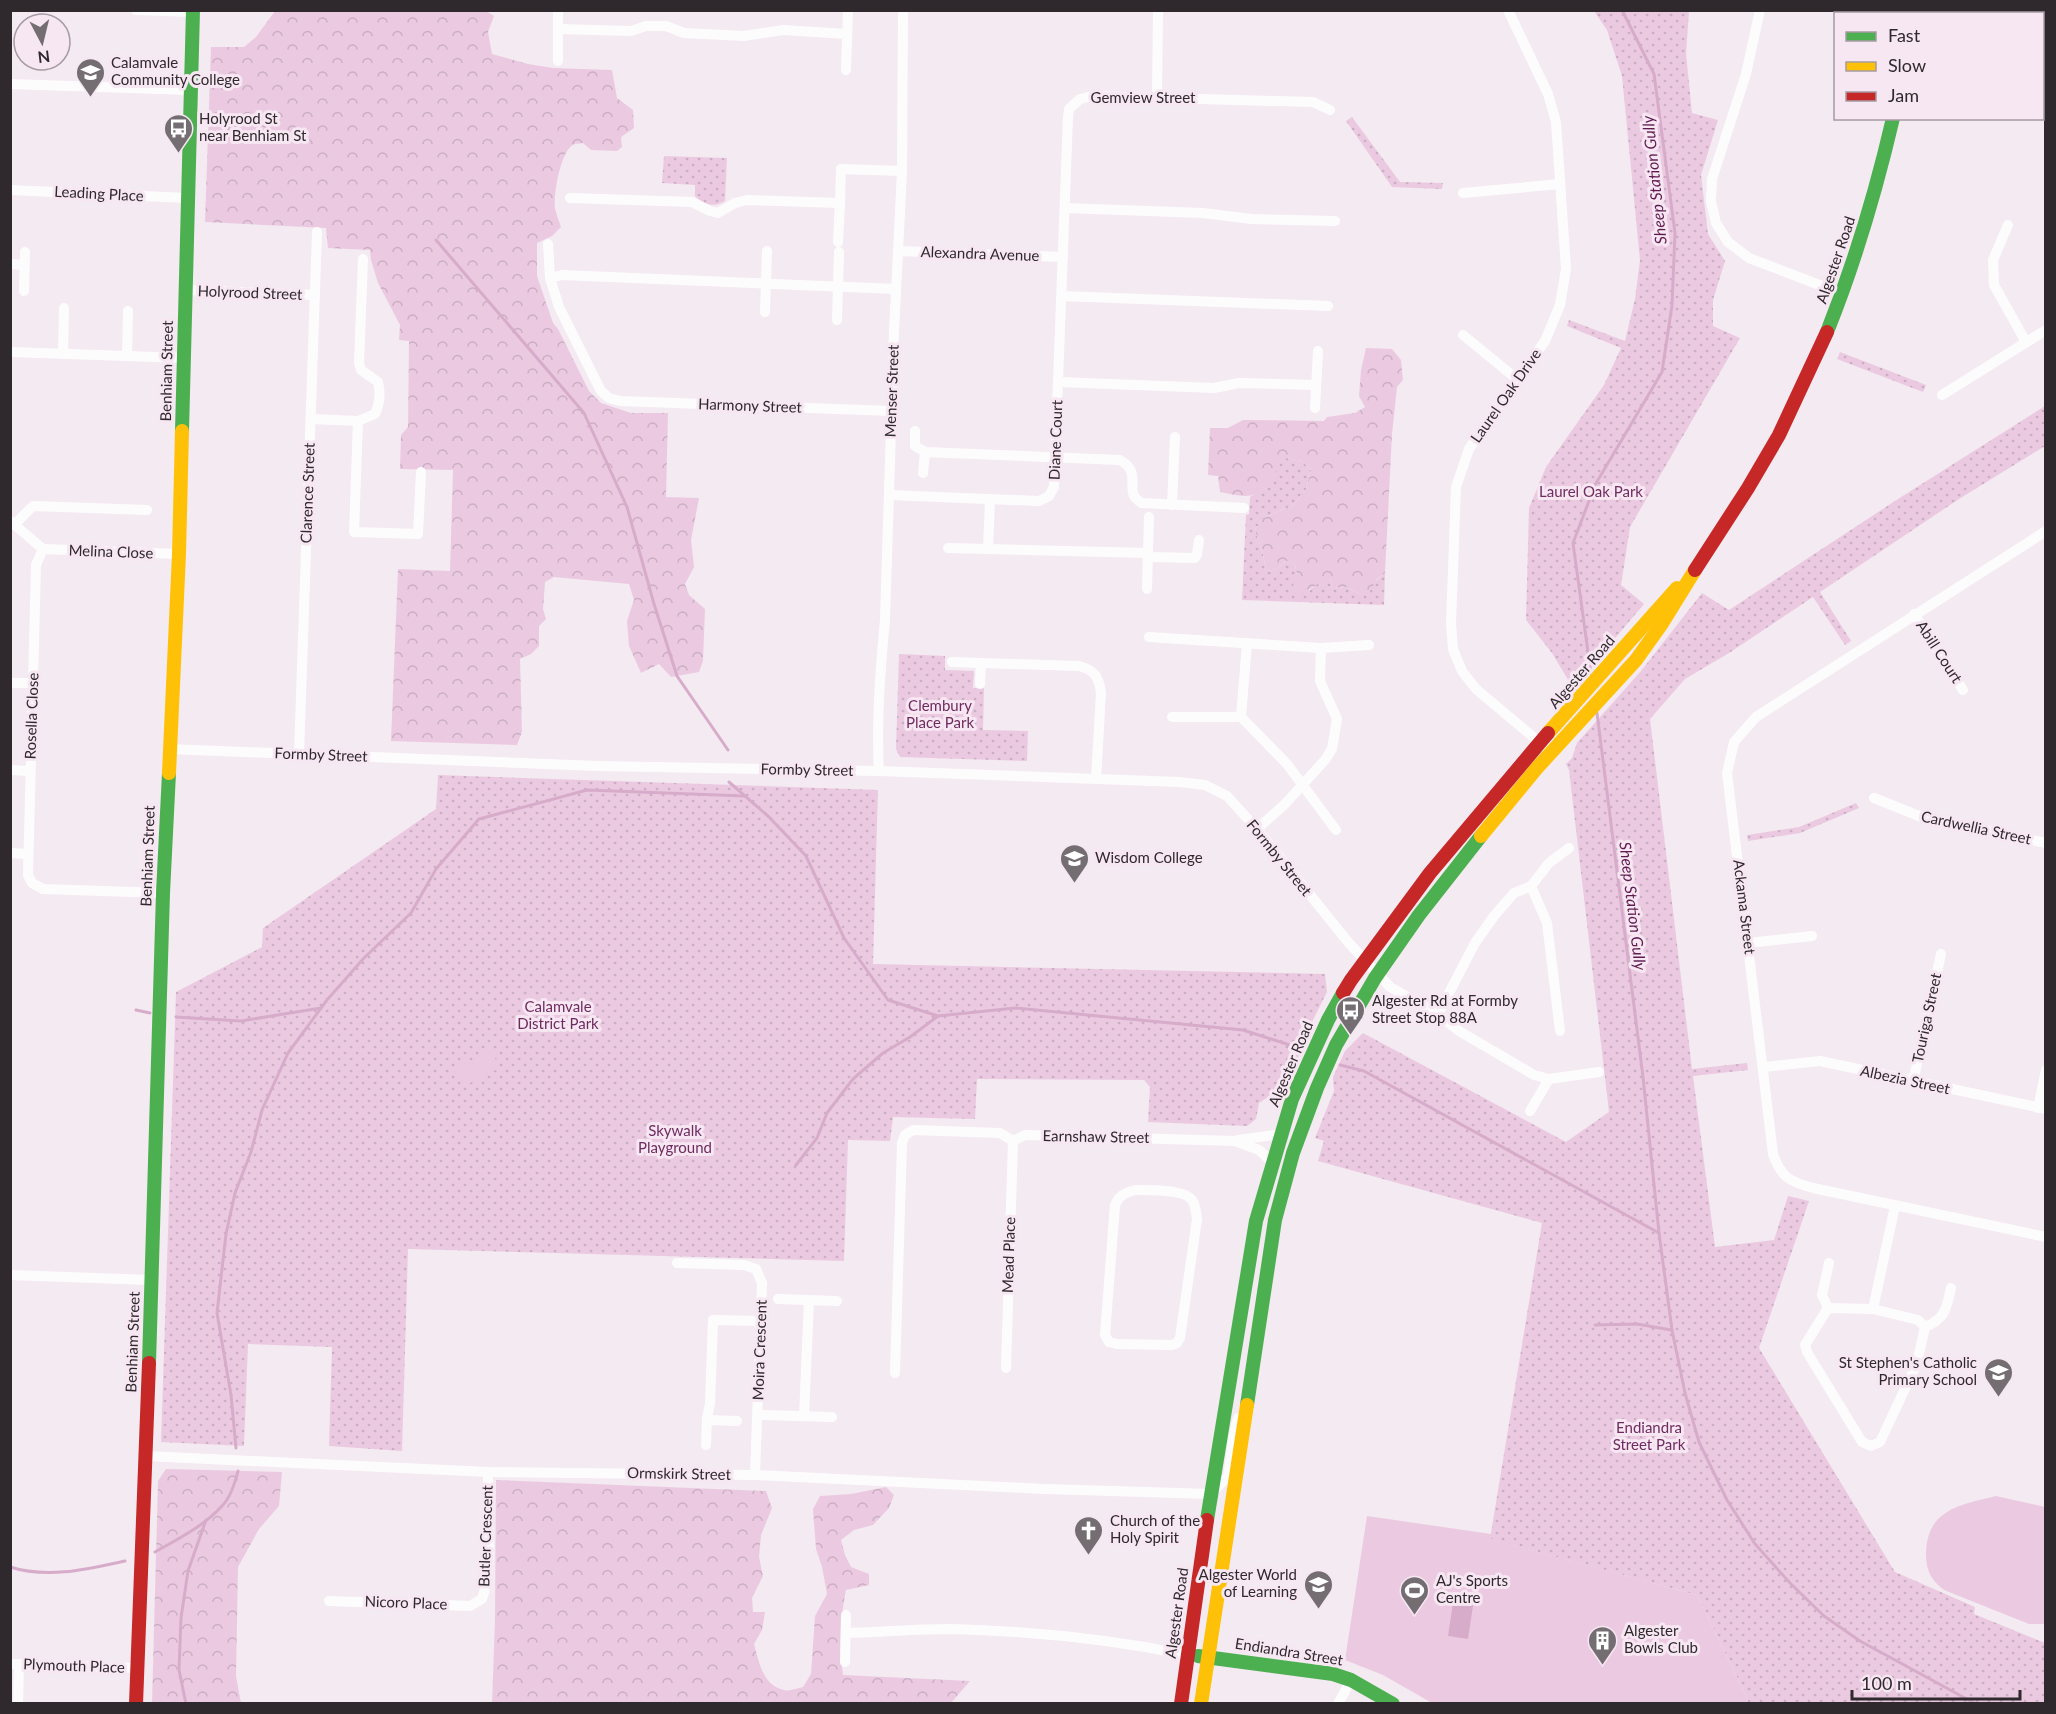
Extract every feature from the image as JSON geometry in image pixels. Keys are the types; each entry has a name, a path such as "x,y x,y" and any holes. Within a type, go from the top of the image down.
{"main road":[{"name":"Benhiam Street","path":"136,1704 163,892 179,554 193,11"},
{"name":"Algester Road","path":"1181,1704 1211,1494 1256,1221 1292,1099 1328,1020 1365,960 1430,873 1546,748 1583,718 1616,682 1666,620 1700,562 1728,521 1782,429 1843,294 1867,223 1893,120"},
{"name":"Algester Road","path":"1201,1704 1275,1220 1296,1142 1336,1045 1376,974 1578,702 1700,562"},
{"name":"Endiandra Street","path":"1188,1654 1333,1674 1351,1680 1394,1704"}],"street":[{"path":"136,10 193,11"},
{"path":"558,10 558,61"},
{"path":"846,70 848,10"},
{"name":"Menser Street","path":"879,771 880,685 885,620 891,411 902,171 903,10"},
{"path":"1157,97 1158,10"},
{"name":"Laurel Oak Drive","path":"1508,10 1548,94 1556,122 1566,269 1560,305 1545,341 1468,448 1461,468 1456,488 1451,624 1453,648 1462,671 1476,689 1546,748"},
{"path":"1760,10 1746,74 1712,179 1711,201 1716,224 1728,242 1749,258 1843,294"},
{"path":"559,29 631,31 646,26 666,26 684,33 744,36 783,30 847,34"},
{"path":"10,84 190,90"},
{"name":"Gemview Street","path":"1063,257 1069,109 1080,99 1092,96 1313,102 1330,110"},
{"path":"837,320 841,170 902,171"},
{"path":"1463,193 1560,184"},
{"name":"Leading Place","path":"10,190 187,198"},
{"path":"570,198 692,202 718,213 735,203 747,200 840,203"},
{"path":"1065,208 1203,213 1251,219 1335,220"},
{"path":"2008,225 1993,260 1994,285 2026,342"},
{"name":"Clarence Street","path":"299,754 317,232"},
{"path":"548,244 550,279 562,275 896,289"},
{"path":"765,312 768,251"},
{"name":"Alexandra Avenue","path":"898,251 1063,257"},
{"path":"24,252 24,291"},
{"name":"Diane Court","path":"889,495 1040,501 1049,496 1054,487 1063,257"},
{"path":"310,419 358,421 375,414 379,406 381,394 378,382 361,370 359,363 363,259"},
{"path":"10,264 24,265"},
{"name":"Harmony Street","path":"550,279 559,307 573,337 601,391 609,398 620,401 891,411"},
{"name":"Holyrood Street","path":"185,290 315,295"},
{"path":"1062,296 1328,306"},
{"path":"63,354 64,308"},
{"path":"127,356 128,311"},
{"path":"1942,395 2046,330"},
{"path":"1463,335 1518,380"},
{"path":"1316,408 1318,351"},
{"path":"10,352 184,358"},
{"path":"1058,382 1214,388 1239,383 1316,385"},
{"path":"358,421 354,532 418,534 421,471"},
{"path":"915,431 915,446 925,452 1120,460 1129,465 1132,472 1132,493 1135,500 1142,503 1244,508"},
{"path":"1172,505 1174,437"},
{"path":"923,473 925,452"},
{"path":"988,549 990,500"},
{"path":"43,549 13,522 33,506 147,510"},
{"path":"1147,589 1149,517"},
{"name":"Ackama Street","path":"2046,531 1756,717 1734,742 1726,773 1773,1154 1778,1170 1794,1183 2046,1237"},
{"path":"948,548 1195,558 1198,540"},
{"name":"Melina Close","path":"43,549 179,554"},
{"name":"Rosella Close","path":"43,549 36,565 28,875 32,883 43,889 163,892"},
{"name":"Abill Court","path":"1914,614 1963,690"},
{"path":"1149,637 1321,648 1369,645"},
{"path":"1241,717 1247,643"},
{"path":"1257,829 1286,804 1332,749 1336,719 1320,681 1321,648"},
{"path":"952,662 1079,666 1092,670 1100,680 1101,693 1096,779"},
{"path":"980,684 981,663"},
{"path":"10,683 33,683"},
{"path":"1172,717 1241,717 1287,764 1336,830"},
{"name":"Formby Street","path":"169,749 598,766 879,771 1179,782 1205,785 1227,796 1257,829 1310,897 1376,974 1390,987 1438,1014 1459,1031 1534,1075 1549,1079"},
{"path":"10,770 30,771"},
{"name":"Cardwellia Street","path":"1874,798 1919,816 2046,843"},
{"path":"1438,1014 1474,943 1494,916 1514,893 1531,886 1549,862 1569,848"},
{"path":"10,853 28,854"},
{"path":"1531,886 1547,923 1560,1030"},
{"path":"1748,943 1812,936"},
{"name":"Touriga Street","path":"1913,1082 1941,954"},
{"name":"Albezia Street","path":"1764,1067 1820,1061 2042,1108"},
{"path":"2042,1108 2046,1070"},
{"path":"1530,1111 1549,1079 1599,1072"},
{"name":"Earnshaw Street","path":"895,1373 902,1143 905,1135 919,1129 1000,1133 1013,1141 1025,1135 1235,1141 1259,1150 1272,1162"},
{"path":"1235,1141 1281,1134"},
{"name":"Mead Place","path":"1006,1368 1013,1141"},
{"path":"1135,1190 1185,1194 1191,1199 1195,1208 1197,1219 1180,1338 1172,1345 1117,1344 1109,1342 1105,1335 1115,1205 1123,1194 1135,1190"},
{"path":"1873,1309 1895,1206"},
{"name":"Moira Crescent","path":"677,1263 744,1265 756,1269 762,1283 755,1475"},
{"path":"1828,1308 1822,1295 1829,1263"},
{"path":"10,1275 151,1280"},
{"path":"1925,1327 1937,1322 1944,1314 1951,1288"},
{"path":"777,1299 837,1301"},
{"path":"804,1416 809,1300"},
{"path":"1828,1308 1873,1309 1918,1320 1925,1327"},
{"path":"1828,1308 1807,1338 1805,1345 1807,1352 1862,1442 1871,1446 1880,1442 1917,1363 1925,1327"},
{"path":"706,1445 713,1320 760,1321"},
{"path":"1228,1529 1222,1504 1211,1494 1228,1477 1234,1432 1252,1374"},
{"path":"758,1415 832,1417"},
{"path":"707,1420 737,1421"},
{"name":"Ormskirk Street","path":"146,1456 488,1472 755,1475 1045,1489 1211,1494"},
{"name":"Butler Crescent","path":"482,1599 485,1590 487,1556 488,1472"},
{"name":"Nicoro Place","path":"328,1601 470,1606 482,1599"},
{"path":"845,1662 846,1615"},
{"path":"846,1633 949,1629 1050,1634 1188,1654"},
{"path":"15,1664 18,1704"},
{"name":"Plymouth Place","path":"15,1664 137,1668"},
{"path":"1338,1704 1351,1680"}],"green space":[{"path":"275,11 486,11 494,16 488,32 492,54 553,68 612,70 617,98 633,110 634,128 621,137 622,147 617,151 591,150 583,143 574,144 565,155 555,193 555,208 561,227 552,236 537,243 537,276 553,323 589,391 601,403 631,413 668,413 666,497 699,498 691,540 694,567 685,584 689,595 705,609 703,661 699,672 671,677 659,664 641,673 629,646 627,621 634,600 629,584 554,577 545,582 543,609 546,619 539,626 539,646 531,654 520,659 522,732 517,745 391,741 398,569 450,571 453,470 400,469 401,435 408,427 409,341 399,340 400,325 378,283 370,250 328,248 326,228 205,222 211,47 244,47 256,37"},
{"name":"Laurel Oak Park","path":"1594,11 1689,11 1686,54 1692,113 1718,120 1701,175 1708,234 1725,261 1713,300 1713,326 1740,338 1630,527 1621,585 1644,604 1573,688 1552,653 1526,620 1529,508 1546,467 1604,385 1621,348 1567,326 1569,320 1625,341 1635,299 1640,260 1622,76 1607,30"},
{"path":"1352,117 1400,182 1443,183 1442,189 1392,187 1346,121"},
{"path":"664,156 727,158 725,201 717,204 702,202 695,196 695,185 662,183"},
{"path":"1366,348 1392,349 1401,360 1403,380 1397,387 1392,434 1385,573 1377,579 1369,593 1360,594 1346,587 1332,588 1330,579 1298,595 1293,586 1297,575 1295,564 1286,561 1277,569 1266,571 1255,530 1263,518 1294,505 1306,489 1311,470 1302,461 1286,458 1270,484 1262,491 1251,496 1220,492 1218,476 1208,475 1210,428 1228,428 1243,420 1324,421 1327,417 1355,413 1365,407 1359,396"},
{"path":"1840,352 1926,385 1923,392 1837,359"},
{"name":"Endiandra Street Park","path":"2045,406 2045,446 1959,499 1820,592 1851,641 1845,645 1813,597 1729,653 1685,679 1650,719 1692,1069 1747,1063 1748,1070 1693,1076 1715,1247 1774,1240 1788,1196 1809,1201 1759,1348 1895,1572 1975,1607 1974,1614 2045,1643 2045,1703 1746,1703 1748,1700 1697,1595 1490,1539 1542,1223 1318,1161 1324,1141 1315,1138 1334,1091 1333,1077 1345,1051 1363,1033 1566,1142 1609,1112 1569,770 1566,764 1572,758 1577,743 1641,671 1702,593 1729,610"},
{"path":"1286,458 1302,461 1311,470 1306,489 1294,505 1263,518 1255,530 1266,571 1277,569 1286,561 1295,564 1297,575 1309,591 1320,581 1330,579 1332,588 1346,587 1360,594 1385,573 1384,605 1242,600 1246,515 1249,514 1250,497 1266,488 1278,465"},
{"name":"Clembury Place Park","path":"899,654 945,656 945,670 974,671 973,688 984,688 983,730 1028,731 1027,761 900,757 896,749"},
{"name":"Calamvale District Park","path":"438,775 878,790 873,964 1325,974 1327,992 1285,1086 1259,1103 1256,1119 1247,1126 1148,1122 1150,1087 1144,1080 977,1079 975,1119 893,1117 890,1141 848,1140 844,1261 408,1249 402,1451 329,1446 332,1347 248,1344 244,1446 161,1442 176,992 262,947 263,928 436,809"},
{"path":"1856,803 1859,808 1800,833 1748,841 1747,835 1799,827"},
{"path":"491,1050 500,1068 464,1086 454,1069"},
{"path":"166,1469 282,1472 279,1506 259,1529 238,1567 236,1676 241,1703 152,1703 158,1481"},
{"path":"496,1480 766,1491 772,1508 761,1535 759,1557 763,1576 752,1598 753,1612 765,1612 762,1630 754,1644 760,1665 771,1684 786,1690 803,1687 811,1674 815,1616 827,1594 816,1549 813,1509 820,1496 851,1494 886,1487 894,1495 889,1508 873,1525 854,1530 841,1540 851,1567 869,1574 869,1585 846,1590 841,1632 843,1675 970,1681 950,1704 492,1704"},
{"path":"1996,1496 2045,1507 2045,1624 2029,1624 1944,1590 1936,1583 1929,1571 1926,1561 1927,1540 1938,1519 1958,1507"},
{"path":"1367,1516 1491,1534 1491,1539 1697,1595 1748,1700 1746,1704 1432,1703 1383,1675 1345,1660"}],"shaded area":[{"path":"1454,1596 1474,1599 1468,1639 1448,1636"}],"waterway":[{"name":"Sheep Station Gully","path":"1591,674 1573,543 1595,485 1662,372 1672,305 1675,233 1654,74 1622,10"},
{"path":"436,240 584,413 627,507 677,676 728,750"},
{"name":"Sheep Station Gully","path":"1597,713 1672,1330 1685,1393 1699,1442 1727,1500 1755,1544 1824,1616 1860,1641 1976,1704"},
{"path":"729,782 769,817 806,856 844,938 888,1000 938,1016 1015,1008 1243,1030 1302,1049"},
{"path":"236,1448 231,1395 217,1313 226,1234 235,1193 251,1152 262,1110 288,1053 327,1000 364,958 411,913 436,869 479,819 587,790 744,796"},
{"path":"176,1017 241,1021 321,1008"},
{"path":"136,1010 150,1013"},
{"path":"796,1165 817,1138 827,1113 853,1079 883,1053 938,1016"},
{"path":"1340,1065 1364,1071 1659,1233"},
{"path":"1595,1325 1637,1324 1671,1330"},
{"path":"155,1552 190,1532 215,1513 230,1494 238,1471"},
{"path":"186,1704 179,1670 181,1618 188,1571 206,1520"},
{"path":"10,1567 24,1571 68,1572 125,1561"}],"traffic: fast":[{"path":"182,431 193,10"},
{"path":"1827,332 1864,226 1892,120"},
{"path":"149,1363 163,893 169,773"},
{"path":"1247,1405 1275,1220 1293,1153 1317,1088 1336,1045 1375,978 1419,915 1481,836"},
{"path":"1207,1520 1256,1221 1292,1099 1328,1020 1343,993"},
{"path":"1198,1656 1333,1674 1351,1680 1393,1704"}],"traffic: slow":[{"path":"169,773 182,431"},
{"path":"1481,836 1536,769 1636,660 1695,570"},
{"path":"1548,733 1677,588"},
{"path":"1201,1704 1247,1405"}],"traffic: jam":[{"path":"1695,570 1779,435 1827,332"},
{"path":"1343,993 1430,873 1548,733"},
{"path":"136,1704 149,1363"},
{"path":"1181,1704 1207,1520"}],"place":[{"name":"Calamvale Community College","path":"90,98"},
{"name":"Holyrood St near Benhiam St","path":"178,154"},
{"name":"Wisdom College","path":"1074,884"},
{"name":"Algester Rd at Formby Street Stop 88A","path":"1351,1036"},
{"name":"St Stephen's Catholic Primary School","path":"1998,1398"},
{"name":"Church of the Holy Spirit","path":"1089,1556"},
{"name":"Algester World of Learning","path":"1318,1610"},
{"name":"AJ's Sports Centre","path":"1415,1616"},
{"name":"Algester Bowls Club","path":"1603,1666"}],"park label":[{"name":"Skywalk Playground","path":"675,1140"}]}
